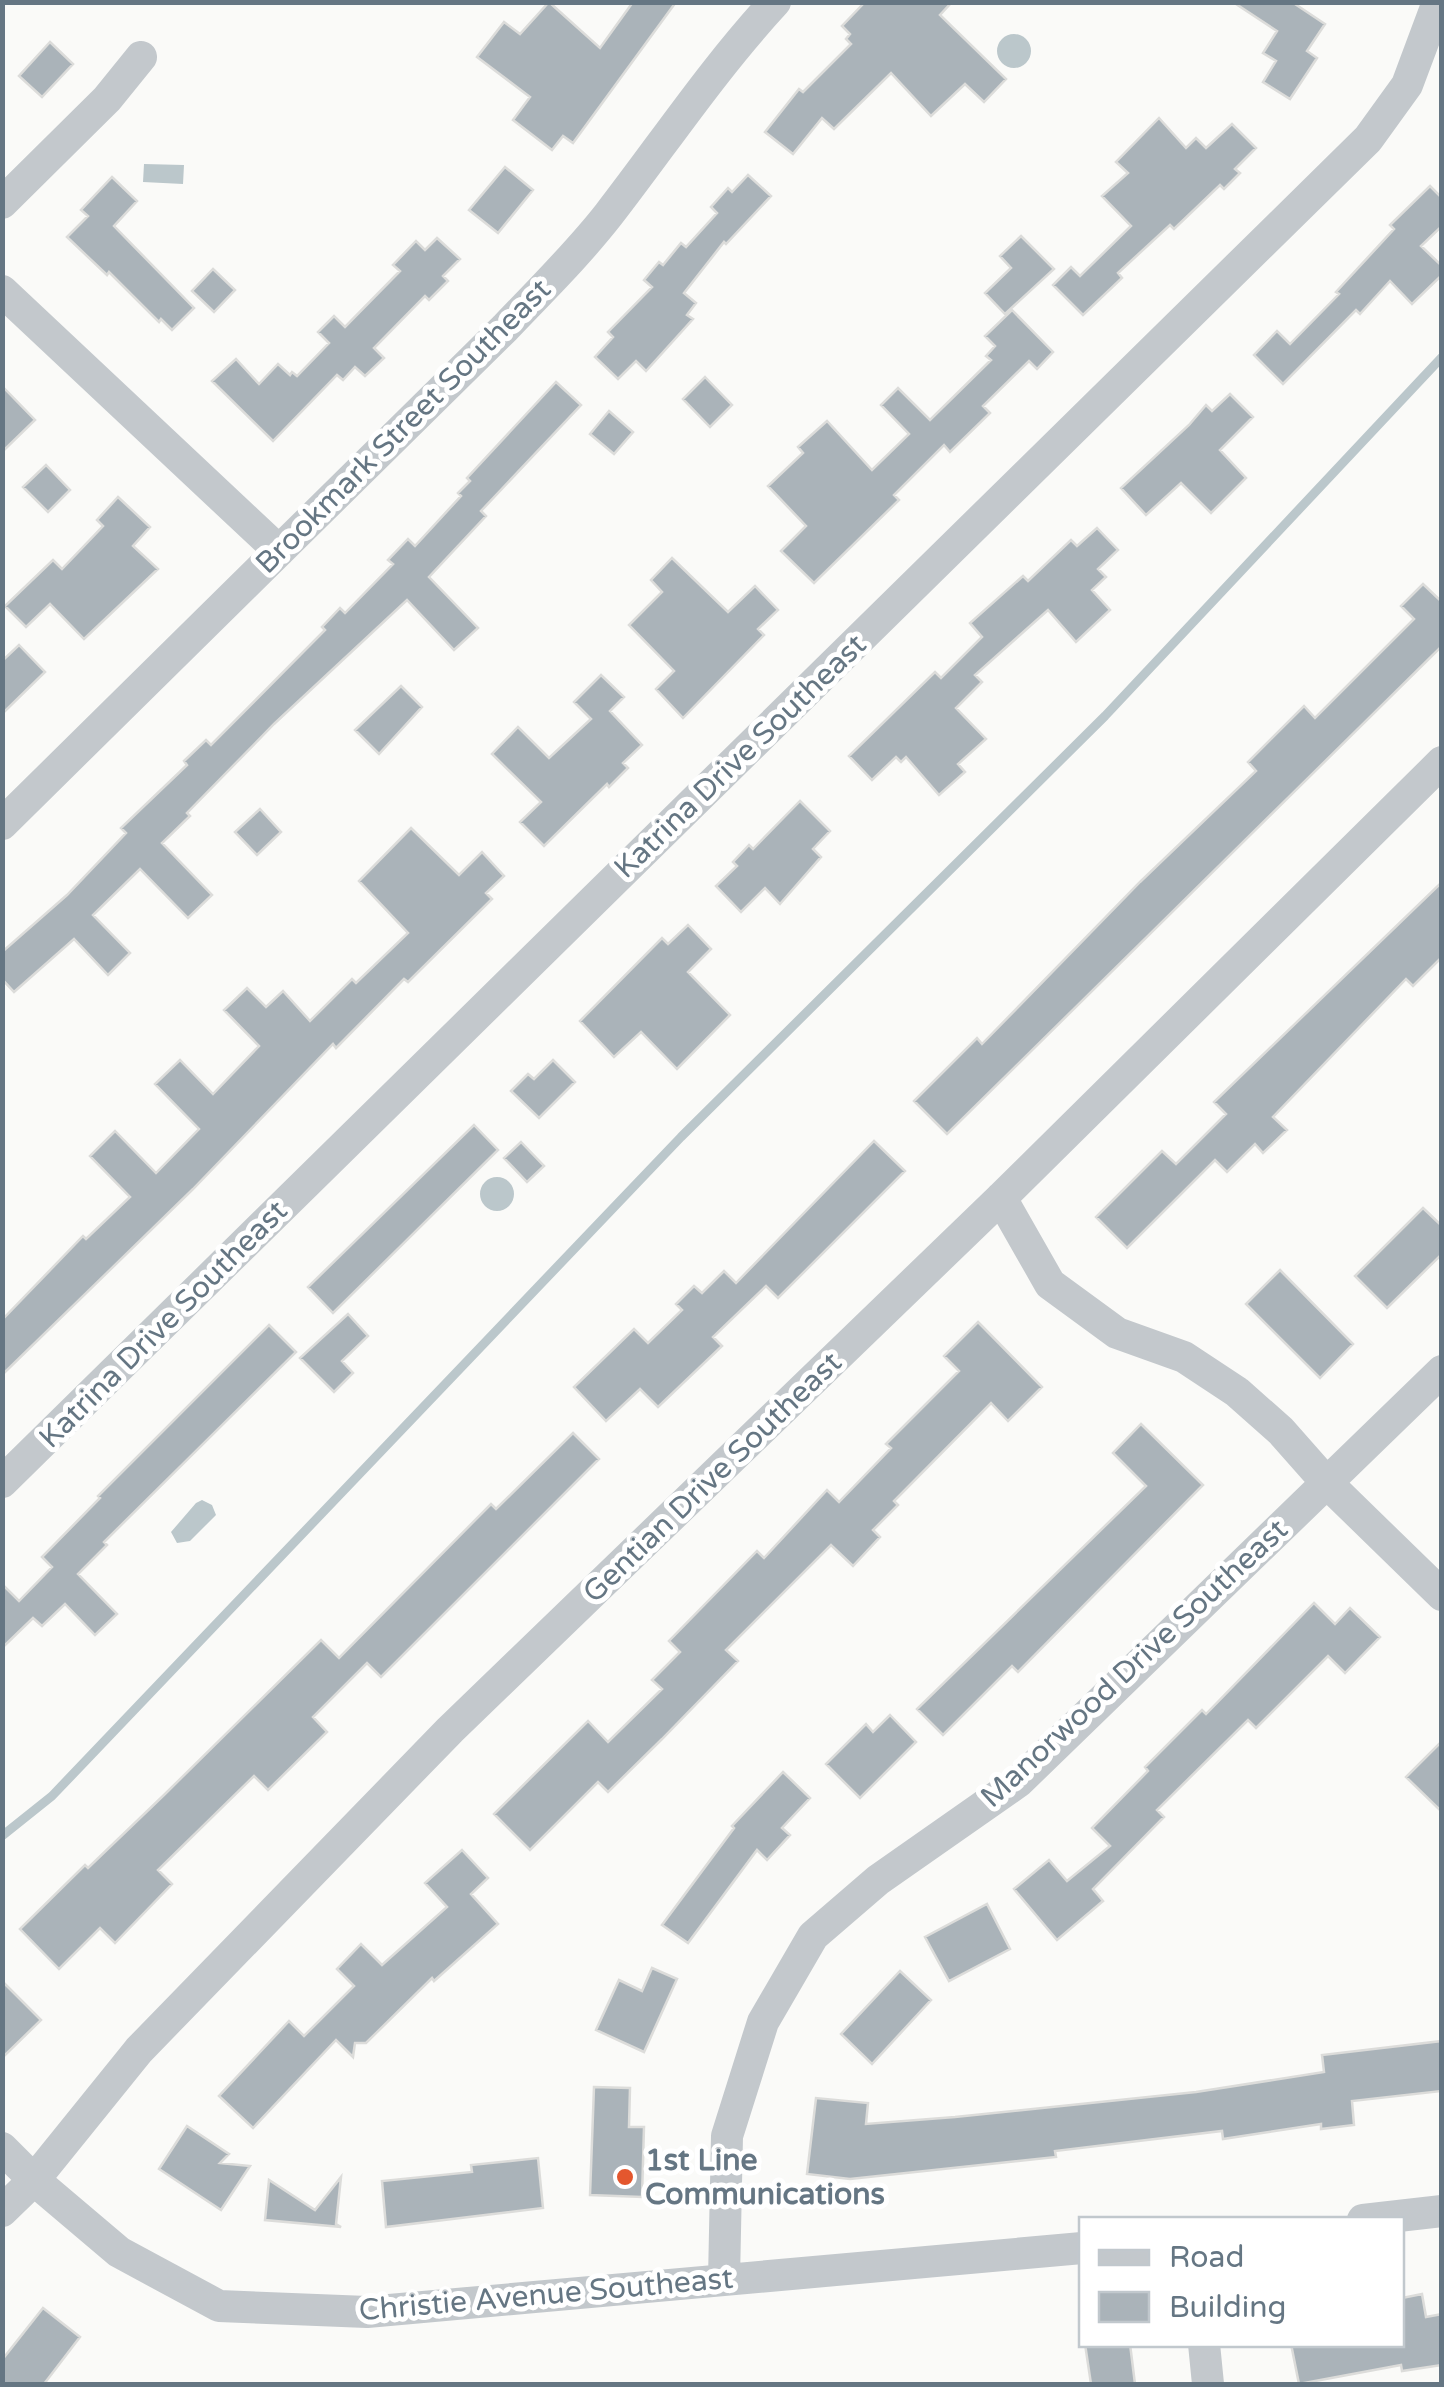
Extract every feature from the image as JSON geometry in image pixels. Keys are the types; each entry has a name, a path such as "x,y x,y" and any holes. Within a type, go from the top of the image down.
{"street":[{"name":"Brookmark Street Southeast","path":"2,824 570,260 719,66 775,2"},
{"name":"Katrina Drive Southeast","path":"2,1482 1368,139 1407,84 1438,2"},
{"path":"2,203 107,99 141,57"},
{"path":"2,291 280,551"},
{"name":"Gentian Drive Southeast","path":"2,2211 34,2180 139,2050 450,1730 1000,1198 1442,762"},
{"path":"1000,1198 1050,1284 1117,1333 1184,1357 1236,1392 1442,1594"},
{"name":"Manorwood Drive Southeast","path":"724,2279 727,2136 763,2022 813,1936 878,1880 1018,1782 1442,1371"},
{"name":"Christie Avenue Southeast","path":"2,2148 118,2252 219,2306 367,2312 1079,2248"},
{"path":"1389,2217 1442,2211"},
{"path":"1204,2347 1208,2384"}],"shaded area":[{"path":"1014,34 1026,39 1031,51 1026,63 1014,68 1002,63 997,51 1002,39"},
{"path":"144,164 184,165 183,184 143,182"},
{"path":"497,1177 509,1182 514,1194 509,1206 497,1211 485,1206 480,1194 485,1182"},
{"path":"202,1500 212,1505 216,1515 190,1541 177,1543 171,1532"}],"building":[{"path":"549,2 600,48 633,2 676,2 573,143 563,136 552,150 513,120 530,97 477,57 504,22 520,34"},
{"path":"865,2 952,2 940,15 1006,79 984,102 965,84 931,116 891,73 834,129 822,118 793,154 765,132 799,89 803,92 851,44 846,39 850,34 842,26"},
{"path":"1233,2 1292,2 1325,24 1307,51 1317,58 1290,99 1263,82 1276,61 1263,53 1277,31"},
{"path":"50,42 73,64 42,97 19,76"},
{"path":"1159,118 1186,148 1196,138 1206,148 1232,124 1256,148 1235,169 1240,173 1224,189 1220,185 1174,229 1170,225 1118,273 1122,278 1083,315 1053,285 1071,267 1080,276 1131,226 1102,196 1128,173 1116,162"},
{"path":"505,167 533,190 498,233 469,210"},
{"path":"748,175 771,196 724,242 684,293 696,303 687,315 693,319 646,371 636,361 618,379 595,357 613,337 608,332 652,287 644,280 659,262 663,265 681,243 686,247 717,213 711,207 728,188 732,192"},
{"path":"112,177 137,201 114,226 194,308 172,330 67,237 88,216 81,210"},
{"path":"1430,186 1442,198 1442,226 1421,246 1442,266 1442,275 1412,304 1390,281 1283,384 1254,355 1277,331 1290,344 1394,229 1390,225"},
{"path":"1021,236 1054,269 1005,314 985,293 1011,268 1000,256"},
{"path":"437,238 460,259 443,276 448,281 429,300 425,296 374,348 384,358 365,376 355,367 343,380 337,375 273,441 212,381 236,359 259,384 278,364 297,376 329,343 318,332 334,316 345,327 400,271 393,265 416,241 425,250"},
{"path":"213,269 235,290 214,312 192,291"},
{"path":"1012,310 1053,352 1037,369 1029,361 983,406 990,413 950,452 944,445 894,495 899,500 814,583 781,551 806,526 768,486 803,453 798,447 827,421 872,470 909,434 881,405 898,388 930,420 991,360 986,356 995,346 985,336"},
{"path":"705,377 732,405 710,427 683,399"},
{"path":"556,382 581,405 481,511 486,516 429,577 478,628 454,650 407,600 274,724 162,843 212,895 188,918 140,869 93,915 130,953 108,975 74,939 14,992 2,979 2,952 67,895 126,833 121,828 187,765 184,761 206,740 211,745 325,630 322,627 340,608 345,613 393,564 388,560 408,539 415,546 461,496 458,493 470,481 467,478"},
{"path":"2,386 35,420 2,452"},
{"path":"1230,394 1253,417 1220,450 1246,478 1211,513 1181,483 1146,515 1121,488 1206,405 1212,411"},
{"path":"609,411 633,432 614,454 590,434"},
{"path":"46,465 70,490 48,512 23,487"},
{"path":"118,497 150,527 133,546 158,569 84,639 50,604 26,627 5,606 53,560 62,569 103,526 97,520"},
{"path":"1097,528 1118,550 1098,569 1106,577 1092,590 1110,610 1076,642 1048,610 975,675 982,682 956,708 986,739 958,764 965,772 939,795 906,757 901,762 896,757 872,780 849,756 935,672 941,678 982,637 970,623 1023,576 1028,581 1071,540 1077,546"},
{"path":"672,558 728,612 755,586 778,610 758,629 764,635 683,718 656,689 674,671 629,625 662,592 651,580"},
{"path":"1423,584 1442,602 1442,646 947,1134 914,1101 977,1038 982,1044 1140,882 1256,771 1248,762 1304,706 1315,718 1414,619 1401,606"},
{"path":"19,645 45,672 2,714 2,661"},
{"path":"601,675 624,697 610,711 642,745 623,763 628,768 544,846 520,822 541,802 492,754 518,727 549,758 591,719 574,702"},
{"path":"401,686 422,707 379,754 355,730"},
{"path":"800,801 830,831 813,849 821,857 780,904 765,888 741,912 716,886 737,866 733,862 749,845 753,849"},
{"path":"260,809 281,832 257,855 235,832"},
{"path":"411,828 459,875 482,852 504,876 486,893 492,899 336,1048 333,1044 193,1189 2,1375 2,1320 83,1236 86,1239 130,1197 90,1156 115,1131 156,1173 199,1129 155,1084 180,1060 213,1094 259,1046 224,1010 247,988 266,1007 283,991 310,1021 352,979 356,983 408,933 359,881"},
{"path":"1442,882 1442,957 1413,986 1406,979 1273,1117 1287,1130 1263,1153 1255,1144 1227,1172 1215,1160 1127,1248 1096,1217 1162,1151 1176,1164 1226,1114 1214,1102"},
{"path":"688,925 711,949 688,972 730,1015 677,1069 641,1032 614,1057 580,1021 662,938 668,944"},
{"path":"553,1060 575,1082 539,1118 511,1091 528,1074 534,1079"},
{"path":"474,1125 498,1150 333,1313 308,1287"},
{"path":"874,1141 905,1171 778,1298 766,1286 713,1337 722,1346 658,1407 640,1389 606,1421 574,1387 634,1329 648,1343 682,1310 676,1304 694,1286 702,1293 724,1271 736,1283"},
{"path":"521,1142 544,1166 527,1182 504,1158"},
{"path":"1423,1208 1442,1226 1442,1254 1387,1308 1355,1276"},
{"path":"1280,1270 1353,1344 1320,1378 1246,1304"},
{"path":"348,1314 368,1336 342,1361 353,1373 334,1392 300,1358"},
{"path":"978,1322 1042,1387 1008,1421 991,1403 894,1501 898,1505 873,1530 880,1537 853,1566 831,1545 726,1650 738,1661 662,1739 608,1792 598,1782 530,1850 494,1814 588,1721 608,1742 662,1689 652,1680 680,1652 669,1641 757,1551 764,1558 827,1490 839,1502 891,1448 886,1444 959,1371 944,1356"},
{"path":"269,1325 296,1352 104,1542 107,1545 78,1574 117,1614 95,1635 65,1604 42,1626 33,1618 2,1648 2,1584 19,1601 52,1567 42,1557"},
{"path":"1141,1424 1203,1485 1018,1672 1012,1666 943,1735 917,1709 1146,1486 1113,1453"},
{"path":"573,1433 599,1459 381,1677 367,1663 313,1717 327,1732 268,1790 254,1776 158,1870 172,1884 115,1943 100,1928 59,1969 20,1929 85,1865 88,1868 321,1640 339,1658 491,1504 496,1509"},
{"path":"1314,1603 1335,1624 1350,1608 1380,1637 1345,1673 1328,1656 1256,1728 1248,1720 1157,1810 1164,1817 1093,1889 1103,1901 1057,1940 1014,1889 1049,1860 1067,1881 1110,1846 1092,1828 1148,1771 1145,1767 1202,1710 1206,1714"},
{"path":"890,1715 916,1742 860,1798 826,1764 866,1724 873,1732"},
{"path":"1442,1741 1442,1812 1406,1777"},
{"path":"783,1772 810,1798 782,1828 790,1835 767,1860 757,1850 688,1943 662,1925 732,1826"},
{"path":"462,1850 488,1878 471,1894 498,1924 434,1981 432,1978 366,2043 355,2043 353,2057 336,2040 253,2128 219,2096 289,2021 304,2036 354,1986 337,1969 361,1944 382,1965 447,1907 425,1883"},
{"path":"987,1904 1010,1949 949,1981 925,1937"},
{"path":"652,1968 677,1979 644,2052 596,2030 619,1980 642,1991"},
{"path":"900,1971 931,2000 872,2064 841,2034"},
{"path":"2,1981 41,2020 2,2058"},
{"path":"1442,2041 1442,2091 1352,2101 1354,2125 1321,2129 1321,2124 1223,2139 1222,2131 1055,2151 1056,2157 850,2179 807,2174 816,2098 868,2103 866,2124 955,2117 1196,2092 1324,2072 1322,2055"},
{"path":"594,2087 630,2088 629,2127 644,2127 642,2197 590,2195"},
{"path":"187,2126 229,2154 220,2163 250,2166 221,2210 159,2169"},
{"path":"538,2158 543,2208 386,2227 382,2181 472,2172 471,2165"},
{"path":"341,2177 336,2224 341,2227 265,2220 269,2180 315,2210"},
{"path":"1422,2294 1426,2317 1442,2314 1442,2365 1402,2371 1401,2365 1299,2384 1292,2347 1404,2347 1404,2298"},
{"path":"43,2308 80,2337 44,2384 2,2384 2,2360"},
{"path":"1085,2347 1130,2347 1135,2384 1091,2384"}],"waterway":[{"path":"2,1836 52,1796 681,1137 1105,716 1442,357"}],"place":[{"name":"1st Line Communications","path":"625,2177"}]}
